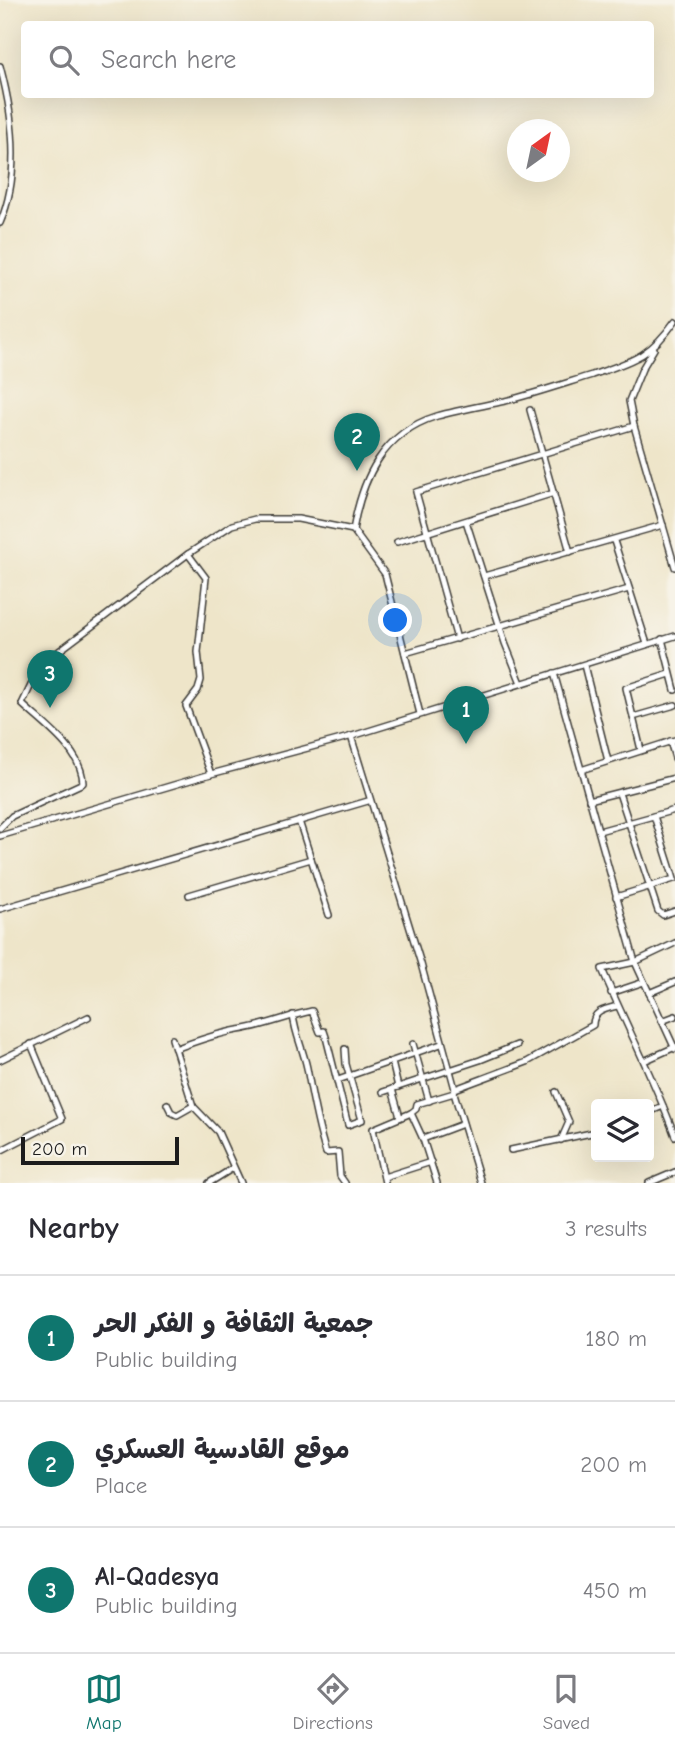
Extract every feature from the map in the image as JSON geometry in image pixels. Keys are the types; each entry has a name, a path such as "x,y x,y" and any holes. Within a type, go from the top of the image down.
{"street":[{"path":"0,66 12,132 12,172 0,223"},
{"path":"675,321 655,346 629,401 675,566"},
{"path":"353,530 362,490 371,471 387,447 407,431 435,417 528,395 623,364 655,346"},
{"path":"530,411 570,552"},
{"path":"457,639 416,492 634,426"},
{"path":"397,542 554,493"},
{"path":"0,828 12,816 83,783 80,765 72,753 22,704 35,677 59,651 188,554 232,525 255,519 298,519 353,530 385,574 420,714"},
{"path":"466,520 521,683"},
{"path":"484,576 663,525"},
{"path":"614,541 647,644"},
{"path":"188,554 206,578 198,652 201,680 198,690 186,706 211,774"},
{"path":"405,653 629,589"},
{"path":"0,836 351,736 675,636"},
{"path":"662,639 675,690"},
{"path":"584,665 608,761"},
{"path":"554,673 635,962 675,1048 644,1061"},
{"path":"641,750 625,688 670,674"},
{"path":"633,717 675,705"},
{"path":"351,736 421,964 481,1183"},
{"path":"581,770 673,740 675,758"},
{"path":"589,800 675,778"},
{"path":"619,793 658,911 663,915 675,911"},
{"path":"0,909 368,801"},
{"path":"600,831 675,810"},
{"path":"616,897 674,878 654,816"},
{"path":"299,821 329,915"},
{"path":"189,895 311,859"},
{"path":"675,943 635,962 602,969 675,1136"},
{"path":"611,993 644,982"},
{"path":"649,993 675,982"},
{"path":"431,1162 385,1180 373,1129 411,1113 416,1110 417,1104 527,1062 555,1048 593,1025 594,1018 600,1011 617,1006"},
{"path":"175,1049 224,1031 238,1030 312,1011 320,1032 324,1031 338,1080 337,1091 348,1125 362,1120 346,1064 345,1049"},
{"path":"293,1015 326,1153 338,1152 340,1176 345,1183"},
{"path":"662,1021 675,1016"},
{"path":"0,1060 88,1017"},
{"path":"172,1040 194,1106 218,1132 240,1183"},
{"path":"0,1151 61,1119 31,1044"},
{"path":"413,1044 429,1101"},
{"path":"338,1080 441,1044"},
{"path":"383,1092 450,1071 517,1045"},
{"path":"392,1062 398,1087"},
{"path":"392,1089 400,1117"},
{"path":"556,1092 569,1122 561,1140"},
{"path":"167,1104 171,1112 177,1115 194,1106"},
{"path":"654,1110 663,1105"},
{"path":"411,1113 423,1139 437,1183"},
{"path":"423,1139 463,1124"},
{"path":"511,1150 591,1133"},
{"path":"209,1183 233,1168"},
{"path":"649,1183 675,1172"}],"place":[{"name":"موقع القادسية العسكري","path":"357,471"},
{"name":"Al-Qadesya","path":"50,708"},
{"name":"جمعية الثقافة و الفكر الحر","path":"466,744"}]}
